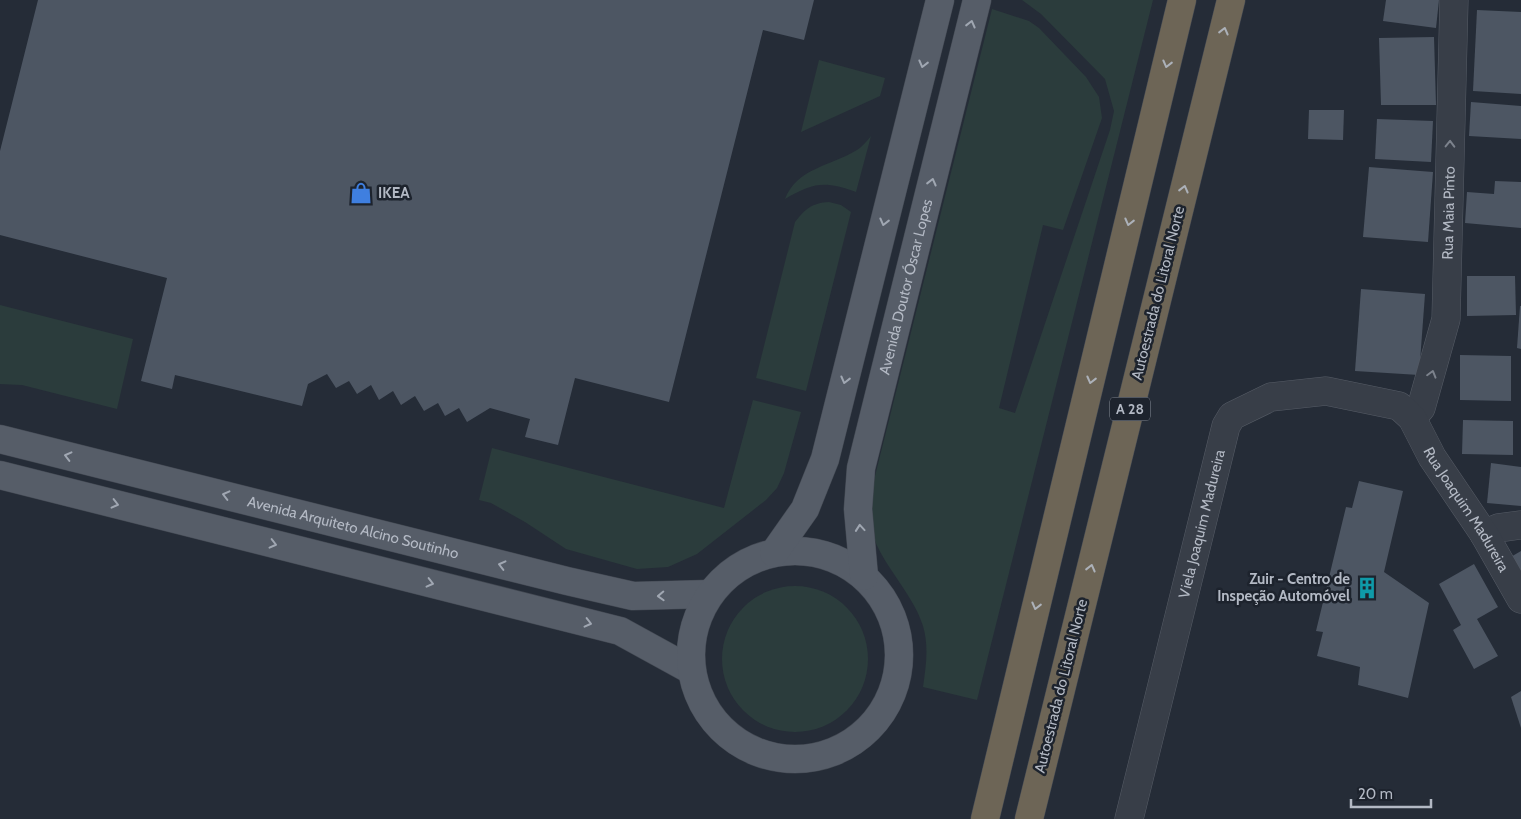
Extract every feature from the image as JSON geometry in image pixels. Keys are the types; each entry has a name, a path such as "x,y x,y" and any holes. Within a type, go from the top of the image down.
{"highway":[{"path":"985,819 1182,0"},
{"name":"Autoestrada do Litoral Norte","path":"1029,819 1232,0"}],"main road":[{"path":"774,553 805,509 825,460 940,0"},
{"name":"Avenida Doutor Óscar Lopes","path":"864,576 858,509 861,468 977,0"},
{"name":"Avenida Arquiteto Alcino Soutinho","path":"0,439 624,594 651,596 710,594"},
{"path":"0,475 620,631 691,670"},
{"path":"806,551 837,559 864,576 884,600 897,628 900,659 895,690 880,717 859,739 832,754 801,760 770,758 741,746 717,726 700,700 691,670 690,644 694,626 710,594 722,579 738,567 755,558 774,553 806,551"}],"street":[{"name":"Rua Maia Pinto","path":"1412,418 1421,408 1446,319 1454,0"},
{"name":"Viela Joaquim Madureira","path":"1129,819 1226,426 1232,416 1271,397 1326,392 1399,406 1412,418"},
{"name":"Rua Joaquim Madureira","path":"1412,418 1432,457 1484,534 1521,599"},
{"path":"1484,534 1498,528 1521,526"}],"shaded area":[{"path":"1022,0 1153,0 977,700 923,687 926,649 923,626 918,613 874,539 871,527 870,505 873,484 992,9 1029,21 1039,28 1086,77 1099,97 1102,118 1063,230 1043,225 999,408 1015,413 1110,130 1114,111 1105,79 1041,14"},
{"path":"819,60 885,78 880,96 801,132"},
{"path":"871,136 856,192 836,186 820,185 804,189 785,199 790,189 806,174 857,150"},
{"path":"829,202 841,205 851,212 806,391 756,378 795,222 809,208"},
{"path":"0,305 133,339 117,409 22,385 0,384"},
{"path":"753,400 801,412 784,473 777,488 766,500 697,554 668,567 637,569 566,549 525,522 491,503 479,500 492,448 724,508"},
{"path":"795,586 809,587 823,592 836,598 847,607 856,618 862,631 867,645 867,673 862,687 856,700 847,711 836,720 823,726 809,731 795,732 781,731 767,726 754,720 743,711 734,700 728,687 723,673 722,659 723,645 728,631 734,618 743,607 754,598 767,592 781,587"}],"building":[{"name":"IKEA","path":"38,0 814,0 804,40 763,30 669,402 575,378 558,445 525,437 530,419 490,408 467,422 459,408 445,416 438,403 424,411 415,396 401,405 393,391 379,400 371,385 357,394 349,381 336,388 327,374 308,384 302,406 175,375 172,389 141,381 167,278 0,235 0,151"},
{"path":"1386,0 1439,0 1436,28 1383,21"},
{"path":"1477,10 1521,12 1521,94 1473,91"},
{"path":"1434,37 1436,105 1381,105 1379,38"},
{"path":"1471,102 1521,106 1521,139 1469,136"},
{"path":"1309,110 1344,110 1343,140 1308,139"},
{"path":"1377,119 1433,121 1431,162 1375,159"},
{"path":"1369,167 1433,172 1428,242 1363,237"},
{"path":"1495,181 1521,182 1521,228 1465,223 1467,192 1494,194"},
{"path":"1467,276 1515,276 1516,315 1467,316"},
{"path":"1361,289 1425,294 1419,375 1355,371"},
{"path":"1521,306 1521,349 1517,348"},
{"path":"1460,355 1511,356 1511,401 1460,400"},
{"path":"1463,420 1513,421 1513,455 1462,454"},
{"path":"1491,463 1521,467 1521,506 1487,503"},
{"name":"Zuir - Centro de Inspeção Automóvel","path":"1359,481 1403,491 1384,572 1429,603 1408,698 1358,685 1360,667 1317,656 1323,632 1316,631 1346,507 1352,508"},
{"path":"1521,551 1521,576 1509,558"},
{"path":"1474,564 1498,607 1477,619 1498,656 1474,669 1453,630 1461,625 1439,584"},
{"path":"1521,691 1521,728 1511,697"}],"place":[{"name":"IKEA","path":"361,193"},
{"name":"Zuir - Centro de Inspeção Automóvel","path":"1367,588"}]}
